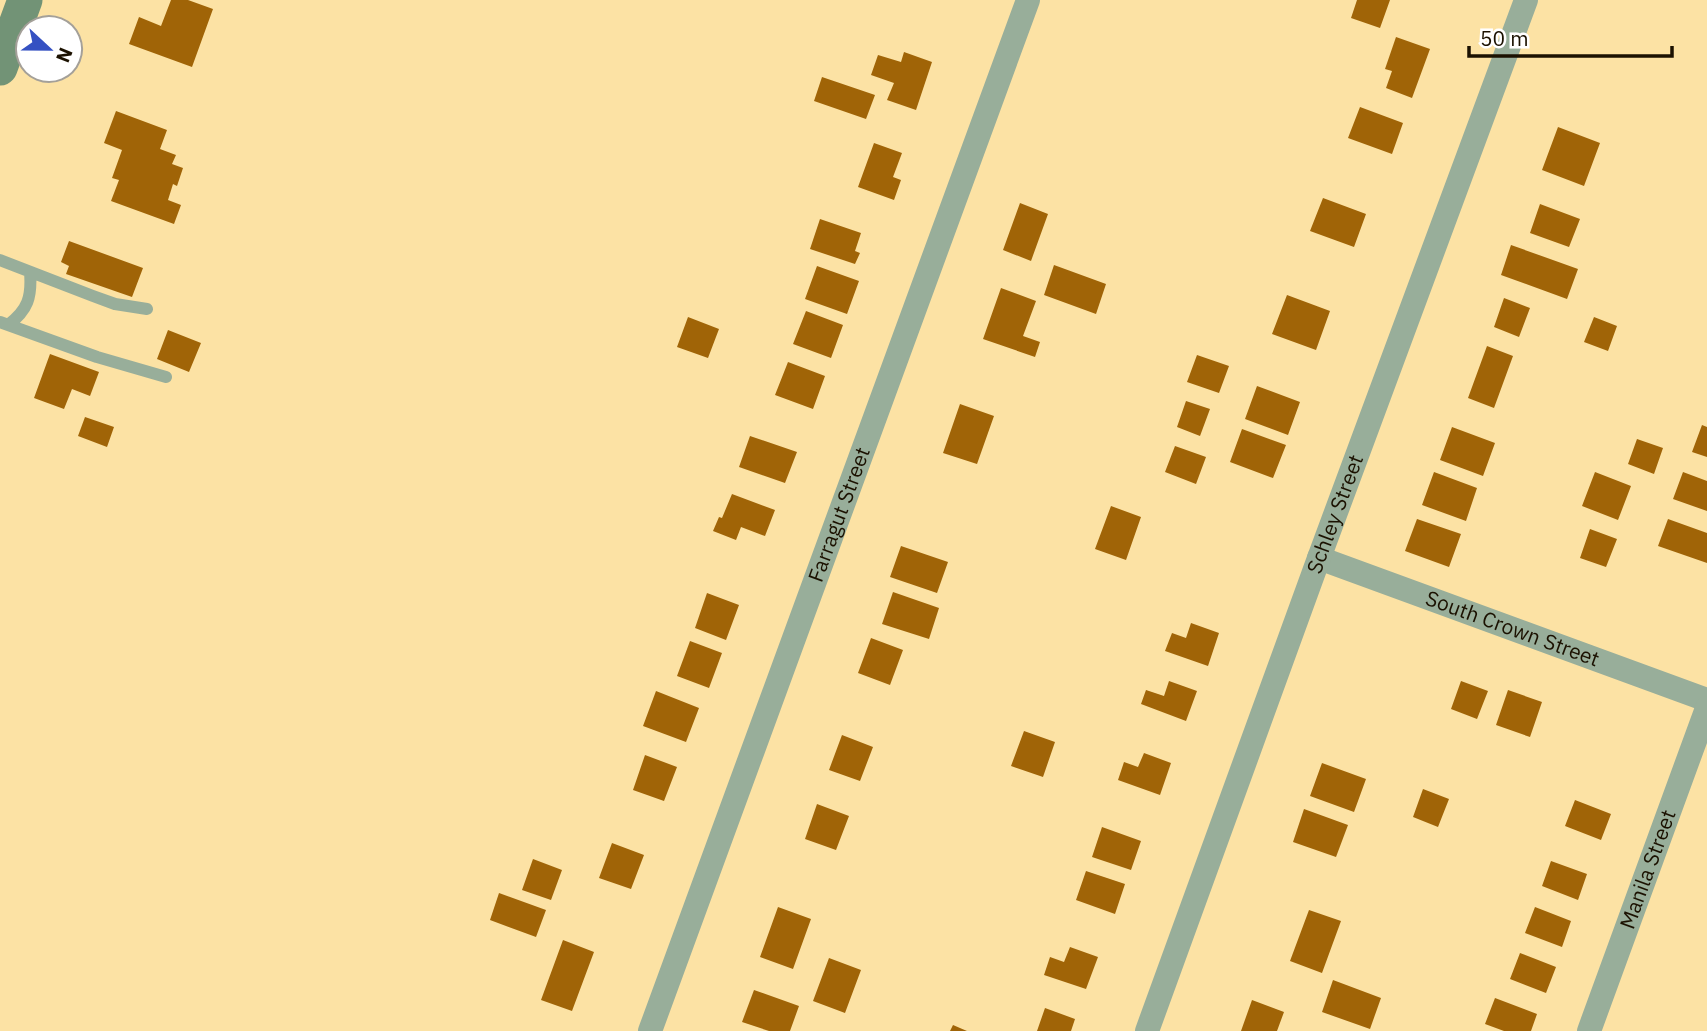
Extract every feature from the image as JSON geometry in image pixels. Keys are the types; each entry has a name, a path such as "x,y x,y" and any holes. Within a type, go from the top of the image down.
{"street":[{"path":"0,68 25,0"},
{"name":"Farragut Street","path":"650,1031 1028,0"},
{"name":"Schley Street","path":"1147,1031 1526,0"},
{"name":"South Crown Street","path":"1320,558 1707,700"},
{"name":"Manila Street","path":"1589,1031 1707,708"}],"lane":[{"path":"0,260 115,304 146,309"},
{"path":"4,324 19,317 27,305 31,294 30,272"},
{"path":"4,324 97,357 166,377"}],"building":[{"path":"171,0 188,0 213,9 192,67 129,44 139,17 161,26"},
{"path":"1357,0 1390,0 1380,28 1351,18"},
{"path":"1396,37 1430,49 1412,98 1386,88 1392,71 1385,69"},
{"path":"904,52 932,62 916,110 887,100 894,83 871,75 878,55 901,62"},
{"path":"822,77 875,95 866,119 814,101"},
{"path":"1360,107 1403,123 1392,154 1348,138"},
{"path":"116,111 167,130 160,149 176,155 172,164 183,168 177,186 173,184 168,200 181,205 174,224 111,201 119,180 112,178 122,150 104,143"},
{"path":"1558,127 1600,143 1584,186 1542,170"},
{"path":"874,143 902,153 893,177 901,180 894,200 858,187"},
{"path":"1323,198 1366,214 1354,247 1310,231"},
{"path":"1020,203 1048,214 1031,261 1003,250"},
{"path":"1540,204 1580,219 1569,247 1530,233"},
{"path":"820,219 861,233 855,251 860,253 855,264 810,249"},
{"path":"69,241 143,268 132,297 66,274 69,266 61,262"},
{"path":"1511,245 1578,269 1567,299 1501,275"},
{"path":"1054,265 1106,284 1096,314 1044,295"},
{"path":"817,266 859,281 847,314 805,299"},
{"path":"1001,288 1036,301 1023,336 1040,342 1035,357 983,339"},
{"path":"1287,295 1330,311 1316,350 1272,334"},
{"path":"1504,298 1530,308 1519,337 1494,327"},
{"path":"806,311 843,325 831,358 793,344"},
{"path":"688,317 719,329 708,358 677,347"},
{"path":"1594,317 1617,326 1608,351 1584,342"},
{"path":"168,330 201,343 189,372 157,359"},
{"path":"1487,346 1513,356 1494,408 1468,398"},
{"path":"50,354 99,372 90,396 72,389 64,409 34,398"},
{"path":"1197,355 1229,366 1219,393 1187,382"},
{"path":"788,362 825,376 813,409 775,395"},
{"path":"1257,386 1300,402 1288,435 1245,419"},
{"path":"1186,401 1210,409 1200,436 1177,427"},
{"path":"960,404 994,416 977,464 943,453"},
{"path":"85,417 114,427 107,447 78,436"},
{"path":"1702,425 1707,427 1707,457 1692,452"},
{"path":"1452,427 1495,443 1483,476 1440,460"},
{"path":"1242,429 1286,445 1273,478 1230,462"},
{"path":"750,436 797,452 785,483 739,467"},
{"path":"1637,439 1663,448 1654,474 1628,464"},
{"path":"1175,446 1206,457 1196,484 1165,472"},
{"path":"1434,472 1477,488 1466,521 1422,505"},
{"path":"1595,472 1631,486 1618,520 1582,506"},
{"path":"1683,472 1707,481 1707,511 1673,499"},
{"path":"732,494 775,510 765,536 741,527 736,540 713,531"},
{"path":"1111,506 1141,517 1126,560 1095,549"},
{"path":"1417,519 1461,534 1449,567 1405,551"},
{"path":"1668,519 1707,533 1707,563 1658,546"},
{"path":"1590,529 1617,539 1606,567 1580,558"},
{"path":"901,546 948,562 937,593 890,577"},
{"path":"893,592 939,608 929,639 882,624"},
{"path":"707,593 739,605 726,640 695,628"},
{"path":"1191,623 1219,633 1208,666 1165,651 1172,633 1186,638"},
{"path":"871,638 903,650 890,685 858,673"},
{"path":"690,641 722,653 709,688 677,676"},
{"path":"1169,681 1197,691 1186,721 1141,704 1146,690 1164,696"},
{"path":"1461,681 1488,691 1477,719 1451,709"},
{"path":"1508,690 1542,702 1530,737 1496,725"},
{"path":"656,691 699,708 686,742 643,726"},
{"path":"1024,731 1055,742 1043,777 1011,766"},
{"path":"842,735 873,747 860,781 829,770"},
{"path":"1144,753 1171,763 1160,795 1118,780 1124,762 1138,767"},
{"path":"645,755 677,767 664,801 633,790"},
{"path":"1322,763 1366,779 1354,812 1310,796"},
{"path":"1423,789 1449,799 1438,827 1413,817"},
{"path":"1575,800 1611,814 1601,840 1565,826"},
{"path":"817,804 849,816 836,850 805,839"},
{"path":"1304,809 1348,825 1336,857 1293,842"},
{"path":"1102,827 1141,841 1131,870 1092,857"},
{"path":"612,843 644,855 631,889 599,878"},
{"path":"533,859 562,870 551,900 522,890"},
{"path":"1551,861 1587,874 1578,900 1542,886"},
{"path":"1086,871 1125,884 1115,914 1076,900"},
{"path":"499,893 546,910 536,937 490,920"},
{"path":"778,907 811,919 793,969 760,957"},
{"path":"1535,907 1571,921 1562,947 1525,933"},
{"path":"1309,910 1341,921 1322,973 1290,961"},
{"path":"563,940 594,952 572,1011 541,1000"},
{"path":"1070,947 1098,957 1086,989 1044,975 1050,957 1064,962"},
{"path":"1520,953 1556,967 1546,993 1510,979"},
{"path":"829,958 861,970 845,1013 813,1001"},
{"path":"1333,980 1381,998 1370,1029 1322,1012"},
{"path":"754,990 799,1006 790,1031 769,1031 742,1022"},
{"path":"1495,998 1537,1014 1531,1031 1504,1031 1485,1024"},
{"path":"1252,1000 1284,1012 1277,1031 1241,1031"},
{"path":"1045,1008 1075,1019 1071,1031 1037,1031"},
{"path":"953,1025 967,1031 950,1031"}]}
